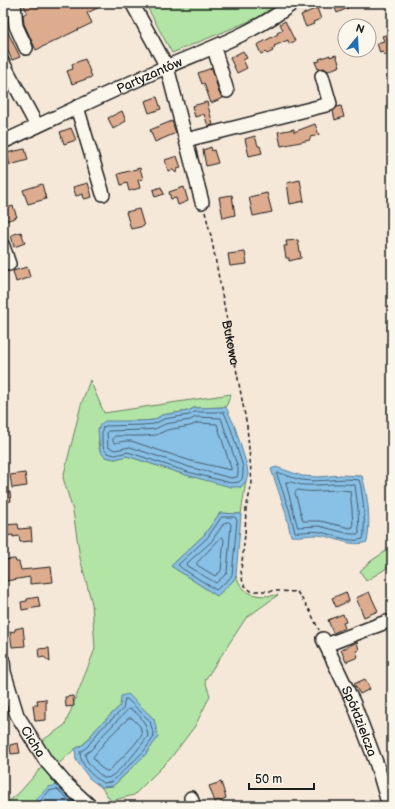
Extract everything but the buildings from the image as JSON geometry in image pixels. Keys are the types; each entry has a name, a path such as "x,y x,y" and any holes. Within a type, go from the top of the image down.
{"street":[{"path":"14,3 16,26 26,48"},
{"path":"132,3 166,67 202,202"},
{"name":"Partyzantów","path":"3,142 166,67 231,40 260,26 293,3"},
{"path":"214,48 227,91"},
{"path":"3,63 38,126"},
{"path":"186,140 330,104 322,76"},
{"path":"77,107 103,194"},
{"path":"3,246 9,264"},
{"path":"324,642 386,622"},
{"name":"Spółdzielcza","path":"324,642 362,724 378,765 389,806"},
{"name":"Cicha","path":"3,661 9,709 17,715 46,761 65,783 90,806"}],"path":[{"name":"Bukowa","path":"202,202 211,236 246,426 252,484 246,509 241,571 243,584 251,591 297,592 309,609 324,642"}],"green space":[{"path":"145,3 278,3 257,18 172,53"},
{"path":"90,380 104,413 231,394 226,407 194,408 188,411 162,415 154,420 105,422 98,443 100,451 105,457 115,459 127,456 186,475 241,487 246,481 241,514 220,513 204,535 171,566 217,596 233,581 236,576 243,588 252,594 264,596 278,595 246,618 205,680 210,696 195,726 170,759 134,795 111,801 101,787 113,786 128,772 120,706 97,728 84,744 75,749 56,766 40,742 65,725 95,649 92,604 80,558 73,511 63,478 81,405"},
{"path":"392,547 392,566 366,581 360,571 371,561"},
{"path":"42,767 58,785 31,806 3,806 19,793"}],"water":[{"path":"226,407 235,427 247,466 248,474 246,481 241,487 231,487 186,475 127,456 115,459 105,457 100,451 98,430 100,425 105,421 154,420 162,415 188,411 194,408"},
{"path":"276,467 302,476 362,476 368,509 369,526 367,542 354,544 317,535 291,536 285,510 271,469"},
{"path":"220,513 241,514 236,576 233,581 217,596 171,566 204,535"},
{"path":"128,694 154,719 158,737 147,753 113,786 101,787 89,778 76,760 75,749 84,744 97,728 120,706 121,696"},
{"path":"58,785 79,802 80,806 31,806 48,787"}]}
